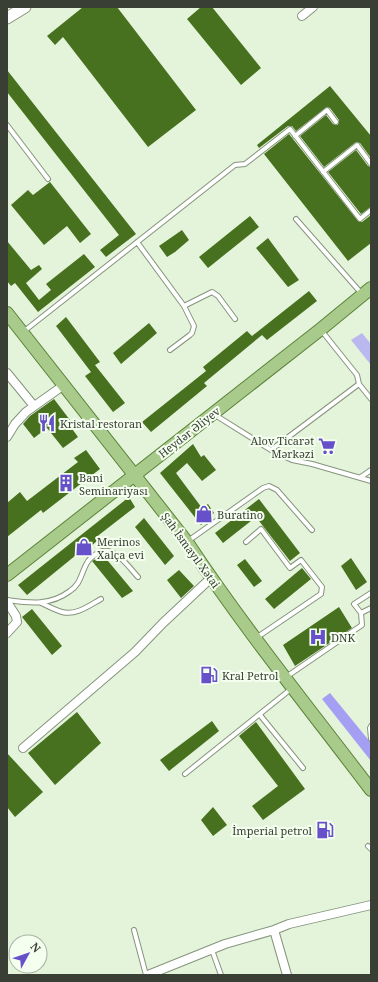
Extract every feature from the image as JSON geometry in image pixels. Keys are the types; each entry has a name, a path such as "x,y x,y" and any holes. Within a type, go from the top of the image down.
{"main road":[{"path":"7,18 25,7"},
{"name":"Heydər Əliyev","path":"7,575 321,329 367,291"},
{"name":"Şah İsmayıl Xətai","path":"7,313 188,542 211,578 371,790"}],"street":[{"path":"302,16 313,7"},
{"path":"7,374 34,406"},
{"path":"7,436 26,412 64,385"},
{"path":"24,748 135,652 163,623 211,578"},
{"path":"7,601 16,616 17,622 7,633"},
{"path":"147,975 212,950 289,924 371,905"},
{"path":"274,930 287,975"}],"lane":[{"path":"295,136 327,110 336,122"},
{"path":"7,125 48,179"},
{"path":"22,332 235,165 245,164 290,129 360,219 371,210"},
{"path":"323,172 356,145 371,164"},
{"path":"296,219 367,291"},
{"path":"137,242 184,306 194,326 190,335 170,350"},
{"path":"184,306 212,292 218,296 235,319"},
{"path":"321,329 357,375 359,384 371,399"},
{"path":"271,450 359,384"},
{"path":"213,414 271,450 292,460 312,464 371,481"},
{"path":"361,478 371,470"},
{"path":"188,542 263,488 269,486 277,490 312,530"},
{"path":"246,542 260,529 290,568 301,560 322,587 321,594 256,638"},
{"path":"7,601 41,603 58,598 73,589 80,580 87,563 102,550 111,551 116,554 138,576"},
{"path":"285,678 362,625 361,613 354,604 371,592"},
{"path":"41,603 64,613 87,608 101,599"},
{"path":"361,613 371,608"},
{"path":"185,774 293,688"},
{"path":"260,715 303,768"},
{"path":"371,726 371,739"},
{"path":"134,930 147,975"},
{"path":"212,950 221,975"}],"shaded area":[{"path":"362,333 371,344 371,365 351,340"},
{"path":"330,693 371,743 371,761 322,699"}],"building":[{"path":"83,7 117,7 196,110 148,147 63,37 55,45 47,36"},
{"path":"201,7 212,7 261,68 241,85 187,19"},
{"path":"7,70 136,234 106,257 100,250 119,235 7,92"},
{"path":"330,86 371,136 371,158 360,143 356,142 324,167 300,136 326,115 333,124 338,125 339,120 330,108 327,107 296,131 292,126 288,126 259,148 257,145"},
{"path":"289,134 358,221 362,222 371,215 371,243 348,261 264,154"},
{"path":"356,150 368,166 371,167 371,207 361,214 328,172"},
{"path":"50,182 91,234 80,243 67,226 44,245 11,205 28,190 33,195"},
{"path":"250,216 259,227 208,268 199,257"},
{"path":"182,230 189,240 167,257 159,246"},
{"path":"268,238 299,280 288,287 256,248"},
{"path":"7,241 31,270 39,265 42,269 26,283 39,300 51,290 46,284 84,254 95,267 38,312 15,283 11,286 7,281"},
{"path":"309,291 317,301 267,340 262,335 204,383 207,386 151,432 142,422 206,371 203,367 247,331 252,336"},
{"path":"66,317 100,362 95,365 125,403 113,412 85,376 91,372 56,326"},
{"path":"149,323 157,333 121,364 113,353"},
{"name":"Kristal restoran","path":"54,399 73,424 70,426 78,437 63,448 47,428 34,438 23,424 30,416"},
{"path":"193,444 201,457 204,455 216,470 202,481 187,463 176,473 202,508 208,504 214,513 201,525 160,473"},
{"name":"Bani Seminariyası","path":"86,450 100,469 43,513 41,510 7,537 7,503 20,492 27,501 78,462 74,458"},
{"path":"129,497 135,507 95,538 97,541 83,553 81,551 27,595 18,585"},
{"path":"259,499 300,553 290,561 256,517 223,543 215,533"},
{"path":"144,518 174,556 165,565 135,527"},
{"path":"103,555 133,591 122,598 92,561"},
{"path":"351,558 367,582 356,590 341,566"},
{"path":"245,559 262,581 254,587 237,565"},
{"path":"302,568 311,579 274,609 265,599"},
{"path":"179,570 194,586 181,598 167,580"},
{"name":"DNK","path":"339,607 352,628 295,666 283,645"},
{"path":"32,609 62,646 52,655 22,617"},
{"path":"77,712 101,743 55,785 28,753"},
{"path":"212,721 219,731 169,771 160,760"},
{"path":"256,722 305,789 263,820 252,806 278,786 239,736"},
{"path":"7,753 43,792 15,817 7,807"},
{"path":"213,807 227,825 213,836 201,820"}],"place":[{"name":"Kristal restoran","path":"47,423"},
{"name":"Alov Ticarət Mərkəzi","path":"327,446"},
{"name":"Bani Seminariyası","path":"66,483"},
{"name":"Buratino","path":"204,514"},
{"name":"Merinos Xalça evi","path":"84,547"},
{"name":"DNK","path":"318,637"},
{"name":"Kral Petrol","path":"209,675"},
{"name":"İmperial petrol","path":"325,830"}]}
